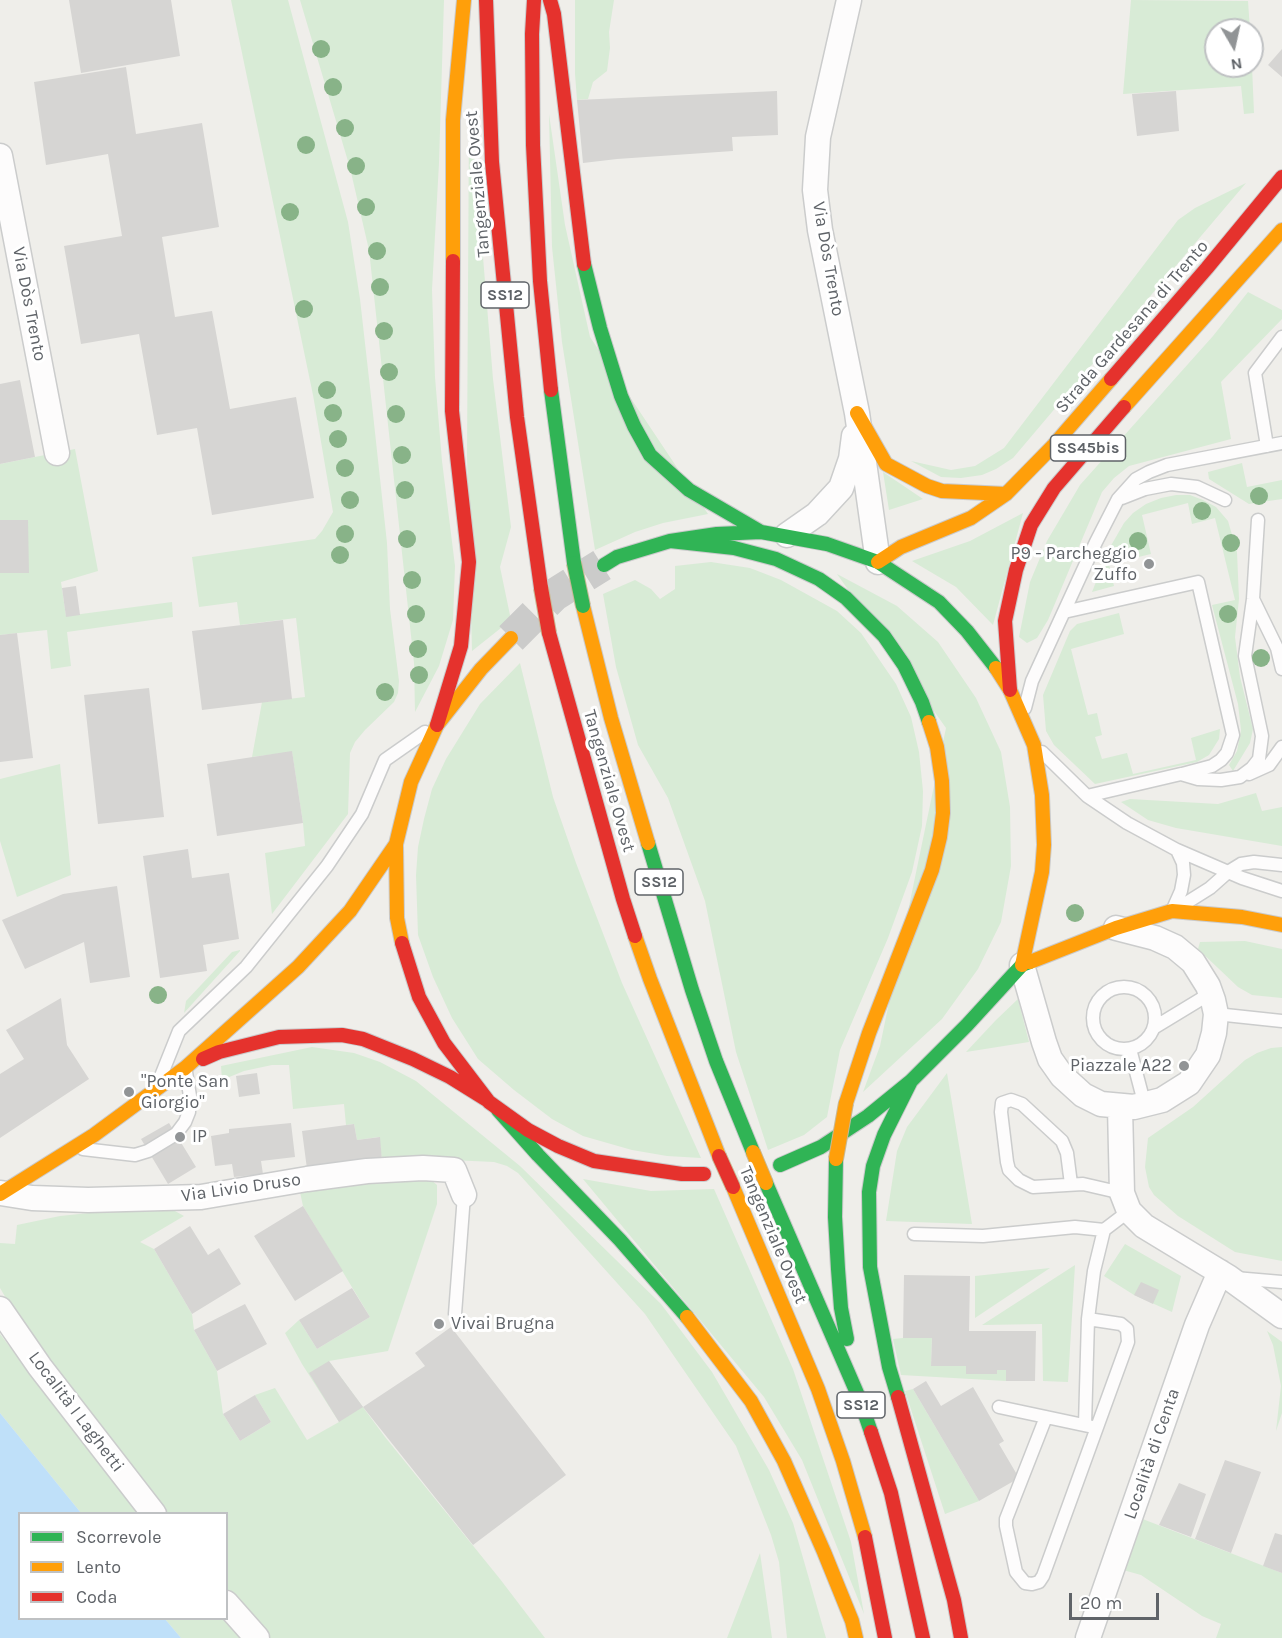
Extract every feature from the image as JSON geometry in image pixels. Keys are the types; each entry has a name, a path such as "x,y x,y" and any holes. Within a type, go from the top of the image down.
{"main road":[{"path":"464,0 453,120 452,411 469,562 461,646 457,664 436,725 411,782 396,844 397,918 405,957 418,997 444,1043 494,1106 677,1303 751,1401 784,1461 820,1542 852,1622 856,1638"},
{"name":"Tangenziale Ovest","path":"486,0 492,162 517,417 549,633 623,899 650,979 719,1156 818,1389 843,1461 866,1541 885,1638"},
{"name":"Tangenziale Ovest","path":"534,0 533,145 540,281 553,408 574,563 583,606 611,718 686,970 716,1061 860,1400 891,1493 923,1638"},
{"path":"550,0 554,14 583,261 621,396 650,455 667,472 689,490 761,532"},
{"name":"Strada Gardesana di Trento","path":"878,562 902,547 971,518 1006,494 1053,446 1282,177"},
{"name":"SS45bis","path":"1010,690 1005,621 1016,570 1030,525 1062,479 1282,230"},
{"path":"857,413 886,464 927,486 942,491 1006,494"},
{"path":"604,565 617,557 670,541 717,534 761,532 827,543 878,562 939,602 982,648 1010,690 1035,745 1042,795 1044,845 1042,872 1022,965"},
{"path":"670,541 734,548 776,559 819,579 846,598 884,636 904,664 922,702 938,747 943,813 932,870 869,1033 846,1103 836,1159 835,1217 841,1308 860,1400"},
{"path":"436,725 481,669 511,638"},
{"name":"Via Livio Druso","path":"1,1193 94,1135 185,1068 298,967 350,911 396,844"},
{"path":"780,1165 821,1147 868,1116 911,1081 1022,965 1116,928 1172,911 1233,916 1282,925"},
{"name":"Via Livio Druso","path":"185,1068 219,1052 259,1040 342,1035 363,1039 450,1077 538,1135 594,1161 682,1174 704,1174"},
{"path":"911,1081 884,1136 873,1166 868,1221 870,1267 889,1367 926,1494 954,1600 961,1638"}],"street":[{"name":"Via Dòs Trento","path":"849,0 818,136 816,190 820,230 857,413 878,562"},
{"name":"Via Dòs Trento","path":"0,156 57,453"},
{"name":"Via Dòs Trento","path":"787,535 817,513 841,488 851,459 857,413"},
{"path":"1022,965 1050,1059 1062,1076 1083,1095 1101,1104 1120,1107 1145,1106 1176,1093 1199,1071 1208,1055 1214,1033 1214,1004 1193,962 1175,947 1155,938 1116,928"},
{"path":"1120,1107 1126,1202 1144,1226 1224,1275 1282,1316"},
{"name":"Via Livio Druso","path":"1,1193 32,1198 88,1200 201,1197 367,1171 423,1168 454,1170 464,1195"},
{"name":"Località di Centa","path":"1088,1638 1197,1325 1224,1275"},
{"name":"Località I Laghetti","path":"0,1309 40,1367 152,1512"},
{"path":"228,1605 257,1638"}],"lane":[{"path":"1268,446 1255,373 1282,337"},
{"path":"1023,718 1032,681 1096,542 1118,500 1136,479 1167,465 1282,444"},
{"path":"1118,500 1145,489 1171,484 1197,488 1225,500"},
{"path":"1240,777 1252,768 1259,759 1262,749 1262,736 1245,656 1258,520"},
{"path":"1064,612 1198,582 1233,735 1227,753 1212,766 1087,796"},
{"path":"1252,599 1278,648 1282,669"},
{"path":"155,1089 179,1031 252,961 327,866 365,808 385,760 436,725"},
{"path":"1035,745 1087,796 1127,823 1177,850 1228,872 1282,891"},
{"path":"1181,774 1198,779 1221,780 1240,777 1269,765 1282,747"},
{"path":"1172,911 1181,891 1184,875 1177,850"},
{"path":"1172,911 1210,888 1241,864 1282,865"},
{"path":"1121,987 1132,987 1141,991 1154,1006 1155,1027 1146,1041 1130,1049 1120,1050 1110,1046 1096,1032 1093,1022 1096,1002 1103,994 1121,987"},
{"path":"1155,1027 1214,1004 1282,1021"},
{"path":"1130,1049 1145,1106"},
{"path":"73,1148 135,1155 148,1151 176,1134 185,1122 190,1108 185,1068"},
{"path":"1071,1184 1067,1153 1062,1141 1022,1104 1011,1100 1002,1103 1007,1162 1014,1176 1033,1187 1083,1184 1126,1202 1104,1230 1094,1271 1088,1319 1091,1426"},
{"path":"455,1314 464,1195"},
{"path":"914,1234 983,1236 1075,1227 1104,1230"},
{"path":"1224,1275 1282,1282"},
{"path":"1046,1417 1006,1519 1016,1572 1025,1583 1039,1582 1044,1576 1091,1426 1128,1342 1127,1329 1120,1324 1088,1319"},
{"path":"999,1407 1091,1426"}],"green space":[{"path":"231,0 288,0 348,222 360,299 373,414 387,543 390,609 399,681 398,693 394,702 365,730 355,742 350,753 348,814 272,914 265,853 305,846 303,823 292,752 252,757 262,702 305,697 296,618 240,625 237,602 199,607 192,557 315,539 333,512 313,395"},
{"path":"300,0 444,0 432,290 435,377 442,461 455,566 453,620 439,666 415,712 414,663 369,250 350,168"},
{"path":"575,0 614,0 609,32 610,48 607,71 593,82 588,99 577,100 575,74"},
{"path":"1131,0 1248,1 1249,18 1204,18 1204,78 1253,78 1254,113 1244,114 1241,86 1123,94"},
{"path":"549,114 565,225 590,337 708,514 663,523 635,532 595,550 562,342 552,247"},
{"path":"469,120 473,135 493,379 511,527 500,567 511,620 472,651 467,456"},
{"path":"1246,183 1013,458 982,475 961,478 941,477 911,461 951,470 975,466 1004,448 1178,220 1195,208"},
{"path":"1248,292 1282,310 1282,319 1221,382 1231,439 1129,466 1114,478 1102,492 1048,620 1037,638 1027,643 1019,637 1030,582 1047,541 1080,485 1213,336"},
{"path":"75,449 98,571 61,582 66,616 172,602 173,617 67,632 71,666 51,669 47,630 0,635 0,464"},
{"path":"1242,463 1247,487 1282,480 1282,499 1249,504 1209,479 1208,472"},
{"path":"883,472 923,499 889,510"},
{"path":"1176,495 1190,495 1216,507 1228,521 1237,552 1239,599 1235,637 1240,677 1253,729 1250,743 1233,771 1229,765 1237,751 1241,730 1238,704 1212,605 1235,600 1215,518 1192,524 1188,503 1142,515 1151,554 1109,564 1114,586 1092,592 1109,549 1124,523 1146,504"},
{"path":"1023,513 993,625 956,587 912,561 970,541"},
{"path":"711,562 750,568 781,580 837,611 861,633 896,684 911,717 919,752 923,791 922,826 912,872 888,938 840,1050 827,1117 804,1135 768,1150 736,1052 705,901 668,798 638,745 616,667 603,594 635,580 651,589 660,599 675,589 675,566"},
{"path":"837,574 897,606 938,642 976,698 1001,752 1010,807 1011,866 1001,922 978,969 942,1019 863,1092 880,1046 946,728"},
{"path":"1119,613 1124,634 1071,649 1088,715 1097,713 1102,735 1095,737 1102,759 1127,753 1133,774 1196,760 1191,738 1220,729 1219,739 1209,755 1197,762 1095,784 1054,745 1046,731 1043,695 1070,631 1077,624"},
{"path":"520,663 553,797 576,863 622,983 701,1158 667,1156 632,1150 583,1136 552,1119 478,1059 452,1018 433,977 418,935 416,875 418,847 432,789 446,759 480,704"},
{"path":"60,764 71,875 17,897 0,841 0,779"},
{"path":"1256,793 1262,811 1282,807 1282,846 1176,828 1148,820 1121,802 1130,799 1218,804"},
{"path":"1245,941 1282,949 1282,998 1252,995 1238,987 1198,949 1200,942"},
{"path":"240,950 184,1013 186,1001 232,952"},
{"path":"1018,999 1029,1042 966,1052 996,1020"},
{"path":"312,1047 354,1053 380,1062 416,1081 520,1166 661,1304 712,1372 769,1470 793,1523 826,1638 787,1638 779,1562 771,1535 736,1446 645,1314 518,1173 494,1162 429,1159 382,1161 379,1137 357,1140 354,1124 346,1125 344,1104 293,1109 289,1065 272,1065 244,1071 222,1080 221,1066"},
{"path":"1282,1047 1282,1261 1235,1252 1178,1216 1154,1195 1149,1187 1145,1167 1148,1138 1193,1107 1245,1060 1271,1048"},
{"path":"947,1073 972,1224 886,1221 897,1151 907,1127"},
{"path":"429,1178 437,1185 437,1204 388,1351 329,1361 385,1437 545,1638 267,1638 228,1591 228,1512 163,1512 32,1342 0,1288 0,1243 15,1244 17,1225 60,1216 137,1208 160,1208 175,1211 184,1216 140,1242 154,1249 192,1314 194,1330 217,1371 223,1414 240,1441 271,1422 255,1395 275,1388 307,1440 339,1422 285,1333 299,1320 317,1349 370,1317 303,1206 300,1192 368,1182"},
{"path":"583,1179 651,1191 714,1189 793,1369 851,1542 864,1614 802,1460 764,1397"},
{"path":"1125,1244 1181,1276 1172,1312 1134,1295 1104,1276"},
{"path":"1075,1265 1068,1382 1043,1381 1042,1324 982,1325"},
{"path":"1050,1268 975,1318 975,1276"},
{"path":"1267,1331 1282,1342 1282,1413 1276,1431 1281,1386 1273,1345"},
{"path":"0,1334 139,1512 80,1512 0,1413"},
{"path":"932,1338 931,1366 966,1366 966,1374 996,1374 997,1370 1006,1370 1006,1381 901,1375 893,1339"},
{"path":"913,1389 979,1501 945,1514 905,1391"},
{"path":"1140,1518 1282,1573 1282,1638 1216,1638 1221,1624 1202,1616 1141,1575 1123,1570"},
{"path":"760,1553 772,1638 727,1638 746,1589"},
{"path":"166,1620 227,1620 242,1638 181,1638"}],"water":[{"path":"0,1413 80,1512 18,1512 18,1620 166,1620 181,1638 0,1638"}],"building":[{"path":"69,0 171,0 180,56 81,73"},
{"path":"1282,49 1282,77 1268,65"},
{"path":"126,67 136,134 202,123 219,227 162,237 175,317 212,311 230,409 296,397 314,498 212,515 197,428 157,435 139,334 81,344 64,246 122,236 108,154 46,165 34,82"},
{"path":"777,91 778,135 732,137 733,151 583,163 577,100"},
{"path":"1176,91 1179,131 1137,136 1132,94"},
{"path":"20,380 35,457 0,464 0,384"},
{"path":"0,520 28,520 29,573 0,573"},
{"path":"76,586 80,615 66,617 62,588"},
{"path":"283,620 292,699 202,710 192,631"},
{"path":"17,633 33,758 0,762 0,635"},
{"path":"149,688 164,817 98,824 84,695"},
{"path":"292,751 303,823 217,836 207,764"},
{"path":"188,849 192,878 229,873 239,939 203,945 207,971 160,978 143,856"},
{"path":"117,886 130,977 90,983 84,942 25,969 2,920 63,894"},
{"path":"61,998 67,1045 89,1079 0,1138 0,1074 24,1059 6,1030"},
{"path":"257,1073 260,1094 239,1097 236,1076"},
{"path":"169,1123 196,1167 168,1184 141,1139"},
{"path":"291,1123 295,1157 261,1161 263,1174 234,1177 232,1164 215,1166 211,1136 229,1133 229,1129"},
{"path":"354,1124 357,1140 380,1137 382,1161 307,1169 302,1131"},
{"path":"303,1206 343,1271 295,1301 254,1236"},
{"path":"190,1226 208,1255 219,1248 241,1284 192,1314 154,1249"},
{"path":"904,1275 970,1276 969,1331 1036,1331 1035,1381 1006,1381 1006,1370 997,1370 997,1374 966,1374 966,1366 931,1366 932,1338 903,1338"},
{"path":"1141,1282 1159,1290 1153,1304 1134,1295"},
{"path":"352,1288 370,1317 317,1349 299,1320"},
{"path":"245,1304 267,1344 217,1371 194,1330"},
{"path":"451,1327 566,1475 473,1545 363,1407 425,1366 415,1353"},
{"path":"329,1361 363,1407 339,1422 309,1373"},
{"path":"926,1381 941,1406 973,1387 1004,1441 999,1444 1019,1478 979,1501 913,1389"},
{"path":"255,1395 271,1422 240,1441 223,1414"},
{"path":"1225,1460 1261,1472 1231,1553 1195,1539"},
{"path":"1179,1483 1206,1494 1191,1537 1159,1525"},
{"path":"1275,1533 1282,1535 1282,1573 1263,1566"}],"tunnel":[{"path":"511,638 554,595 602,565"}],"traffic: fast":[{"path":"584,264 600,328 621,396 650,455 689,490 761,532"},
{"path":"551,390 574,563"},
{"path":"604,565 617,557 670,541 717,534 761,532 827,544 878,562 939,602 967,631 996,668"},
{"path":"670,541 734,548 776,559 819,579 846,598 884,636 904,665 929,722"},
{"path":"574,563 583,606"},
{"path":"648,843 716,1061 753,1152"},
{"path":"780,1165 821,1147 868,1116 911,1081 1022,965 1030,962"},
{"path":"898,1397 889,1367 870,1267 869,1192 873,1166 884,1135 911,1081"},
{"path":"498,1110 620,1240 687,1317"},
{"path":"836,1159 835,1217 838,1269 841,1308 847,1339"},
{"path":"766,1183 860,1400 871,1432"}],"traffic: slow":[{"path":"453,261 453,120 464,0"},
{"path":"1124,407 1282,230"},
{"path":"878,562 901,547 971,518 1006,494 1053,446 1111,379"},
{"path":"857,413 886,464 927,486 942,491 1006,494"},
{"path":"583,606 611,718 648,843"},
{"path":"402,943 397,918 396,844 411,782 437,725 481,669 511,638"},
{"path":"996,668 1010,690 1034,745 1042,795 1044,845 1042,872 1022,965"},
{"path":"846,1103 869,1033 932,870 940,837 943,813 942,781 937,747 929,722"},
{"path":"0,1194 94,1135 185,1068 298,967 350,911 396,844"},
{"path":"1030,962 1116,928 1172,911"},
{"path":"1172,911 1242,917 1282,925"},
{"path":"635,936 719,1156"},
{"path":"836,1159 846,1103"},
{"path":"753,1152 766,1183"},
{"path":"733,1187 818,1389 843,1461 865,1537"},
{"path":"687,1317 751,1401 784,1461 824,1552 852,1621 856,1638"}],"traffic: jam":[{"path":"486,0 492,162 517,417 541,588"},
{"path":"534,0 533,145 540,281 551,390"},
{"path":"550,0 554,14 584,264"},
{"path":"1111,379 1282,177"},
{"path":"437,725 461,646 469,562 452,411 453,261"},
{"path":"1010,690 1005,621 1016,570 1031,525 1054,488 1124,407"},
{"path":"541,588 549,633"},
{"path":"549,633 635,936"},
{"path":"402,943 419,997 444,1043 489,1102 528,1130 594,1161 682,1174 704,1174"},
{"path":"203,1059 219,1052 279,1037 342,1035 363,1039 413,1059 450,1077 487,1100"},
{"path":"719,1156 733,1187"},
{"path":"898,1397 954,1600 961,1638"},
{"path":"871,1432 891,1493 923,1638"},
{"path":"865,1537 885,1638"}],"place":[{"name":"P9 - Parcheggio Zuffo","path":"1149,564"},
{"name":"Piazzale A22","path":"1184,1066"},
{"name":"\"Ponte San Giorgio\"","path":"129,1092"},
{"name":"IP","path":"180,1137"},
{"name":"Vivai Brugna","path":"439,1324"}]}
